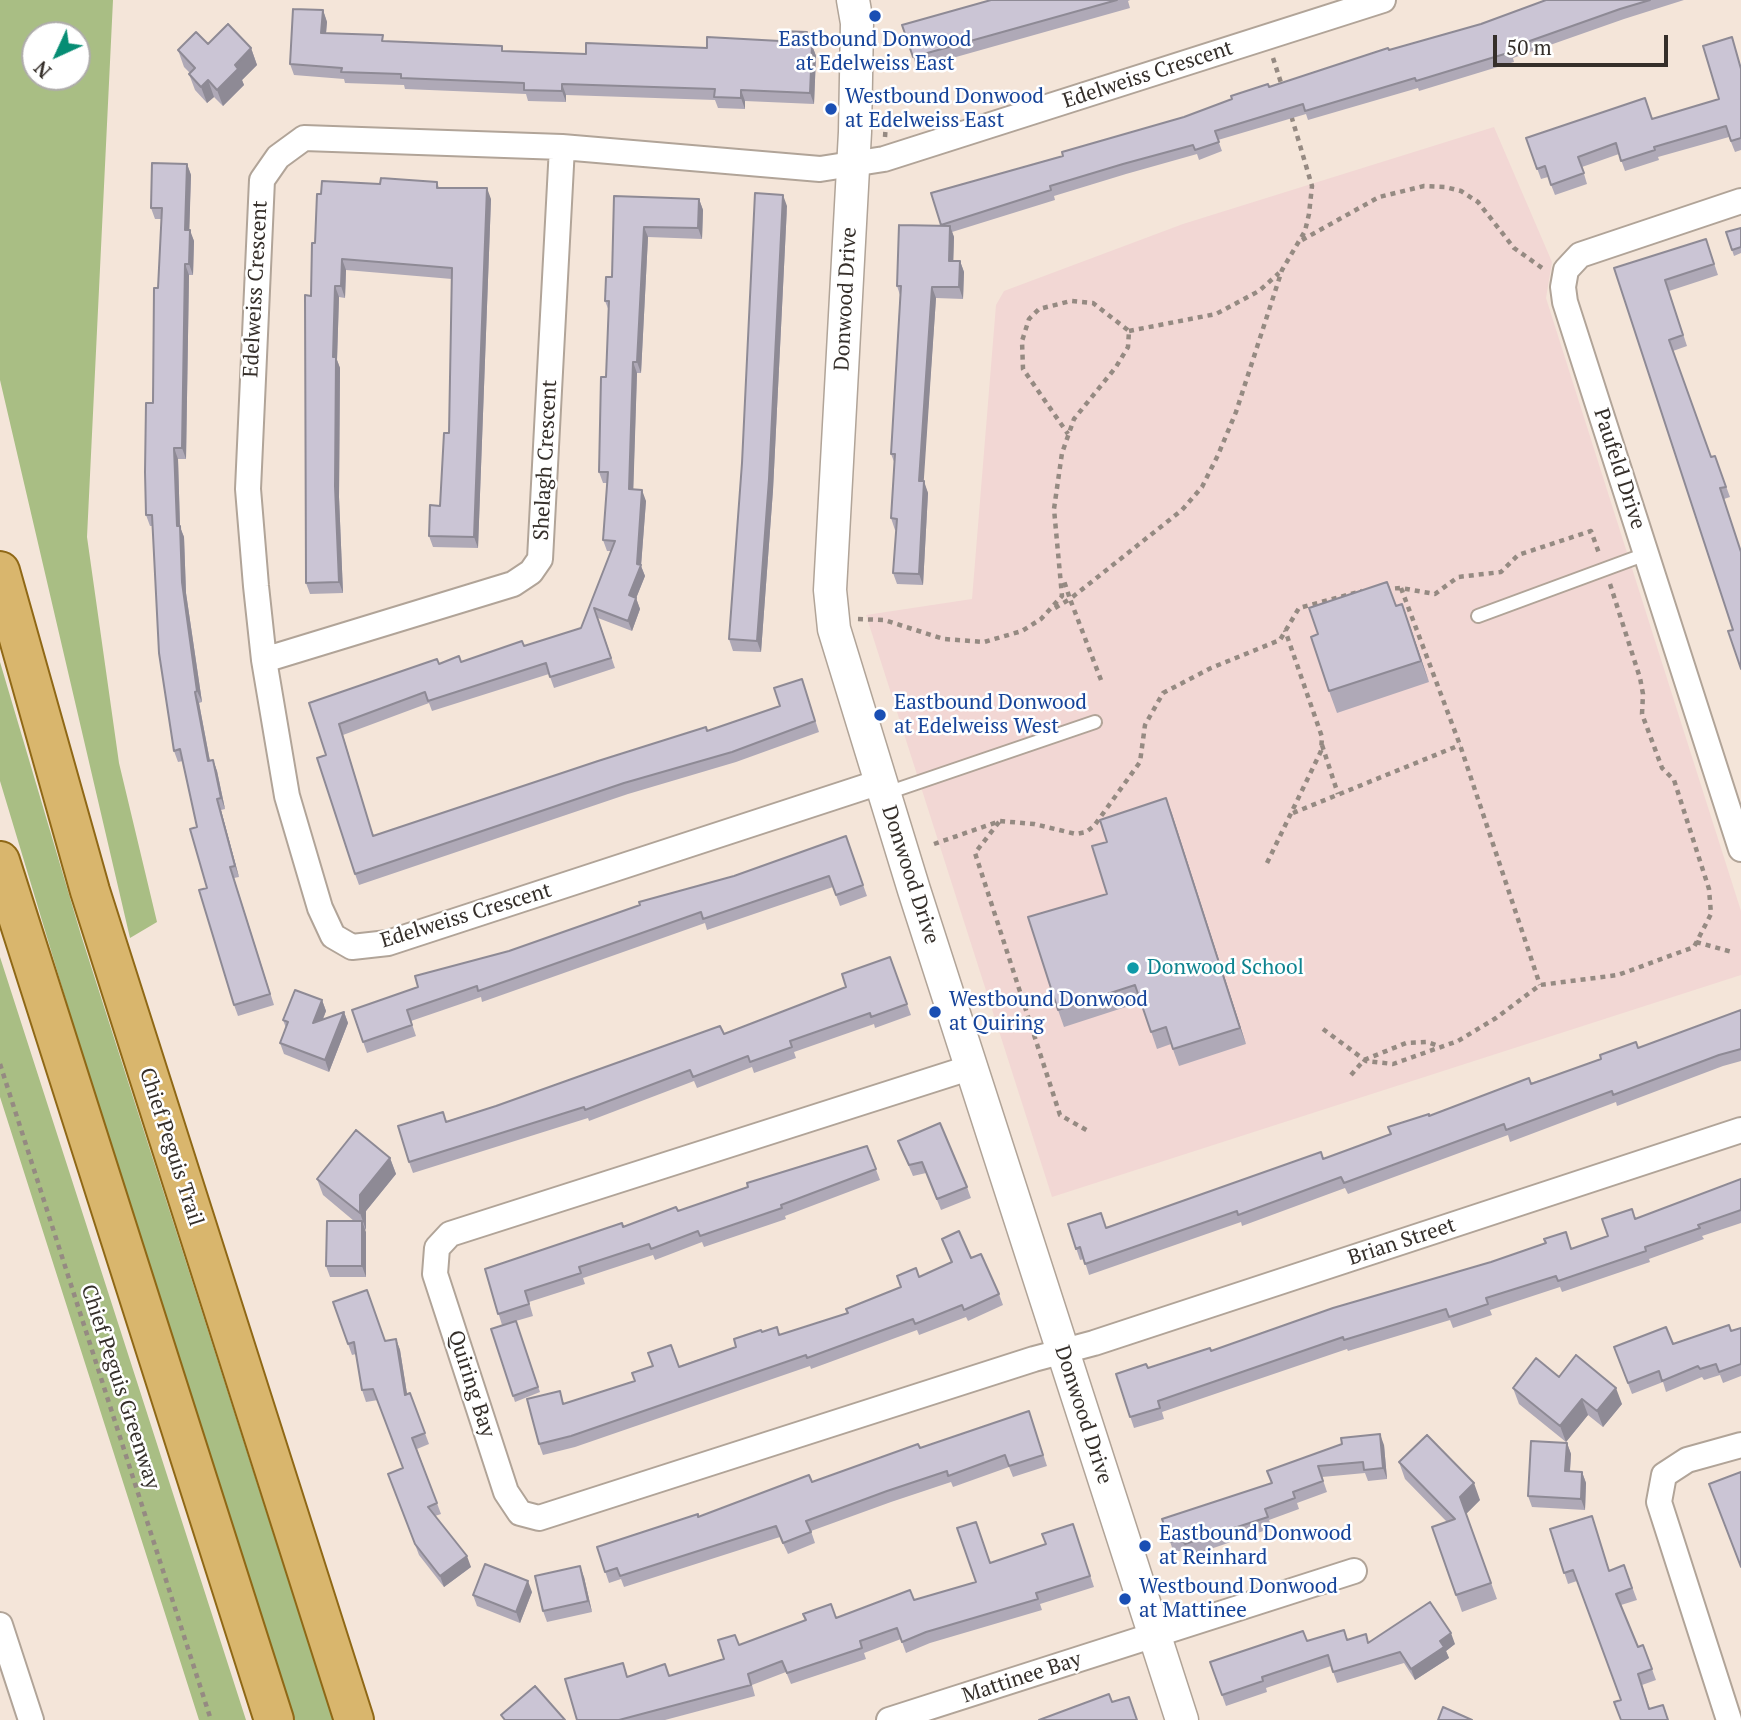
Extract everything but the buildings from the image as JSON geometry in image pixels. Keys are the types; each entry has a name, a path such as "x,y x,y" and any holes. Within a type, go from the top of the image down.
{"main road":[{"name":"Chief Peguis Trail","path":"0,571 90,891 354,1720"},
{"path":"0,861 274,1720"}],"street":[{"name":"Donwood Drive","path":"853,0 857,59 830,590 833,620 882,788 1182,1720"},
{"name":"Edelweiss Crescent","path":"882,788 388,943 352,947 333,936 320,908 287,796 264,660 248,489 262,180 278,156 304,138 562,147 820,169 884,159 1383,0"},
{"name":"Shelagh Crescent","path":"264,660 513,584 531,572 540,559 562,147"},
{"path":"1566,274 1566,270 1580,255 1592,249 1741,201"},
{"name":"Paufeld Drive","path":"1566,274 1565,302 1741,849"},
{"name":"Quiring Bay","path":"972,1067 461,1229 450,1234 437,1248 435,1274 506,1492 520,1513 539,1518 1063,1352"},
{"name":"Brian Street","path":"1063,1352 1741,1130"},
{"path":"1729,1720 1659,1502 1664,1475 1687,1460 1741,1445"},
{"name":"Mattinee Bay","path":"889,1720 1354,1571"},
{"path":"0,1625 31,1720"}],"lane":[{"path":"1478,616 1646,554"},
{"path":"882,788 1095,722"}],"path":[{"path":"1267,37 1284,93"},
{"path":"833,620 884,620 944,639 984,642 1022,631 1168,524 1202,487 1236,411 1282,270 1299,243 1309,214 1312,186 1288,107"},
{"path":"1299,243 1316,230 1379,197 1424,187 1445,187 1461,191 1478,202 1514,248 1530,262 1545,270 1566,274"},
{"path":"1068,434 1023,369 1022,341 1029,319 1039,309 1071,300 1093,303 1129,331 1216,314 1259,291 1282,270"},
{"path":"1051,610 1062,596 1054,509 1057,478 1068,434 1085,404 1102,386 1128,347 1129,331"},
{"path":"934,844 1000,821 1034,824 1076,834 1086,832 1094,826 1140,762 1145,725 1163,693 1211,668 1280,640 1299,608 1360,591 1401,588 1435,594 1458,577 1501,572 1518,555 1591,531 1640,678 1643,694 1642,714 1662,768 1674,780 1709,889 1711,914 1696,942 1687,951 1619,975 1540,985 1496,1018 1443,1047 1393,1064 1378,1065 1364,1060 1323,1029"},
{"path":"1062,574 1101,680"},
{"path":"1401,588 1460,746 1540,985"},
{"path":"1285,629 1338,794"},
{"path":"1268,863 1315,767 1321,742"},
{"path":"1293,813 1460,746"},
{"path":"1000,821 975,853 1060,1115 1088,1131"},
{"path":"1696,942 1732,952"},
{"path":"1351,1075 1364,1060 1406,1043 1427,1042 1443,1047"},
{"name":"Chief Peguis Greenway","path":"0,1064 211,1720"}],"shaded area":[{"path":"1494,127 1552,262 1546,298 1741,911 1741,975 1052,1197 866,615 972,599 996,305 1004,291 1183,224"}],"green space":[{"path":"0,0 113,0 87,537 119,763 157,922 130,938 0,380"},
{"path":"0,662 81,935 333,1720 295,1720 96,1100 0,781"},
{"path":"0,957 246,1720 199,1720 0,1097"}],"place":[{"name":"Eastbound Donwood at Edelweiss East","path":"875,16"},
{"name":"Westbound Donwood at Edelweiss East","path":"831,109"},
{"name":"Eastbound Donwood at Edelweiss West","path":"880,715"},
{"name":"Donwood School","path":"1133,968"},
{"name":"Westbound Donwood at Quiring","path":"935,1012"},
{"name":"Eastbound Donwood at Reinhard","path":"1145,1546"},
{"name":"Westbound Donwood at Mattinee","path":"1125,1599"}]}
